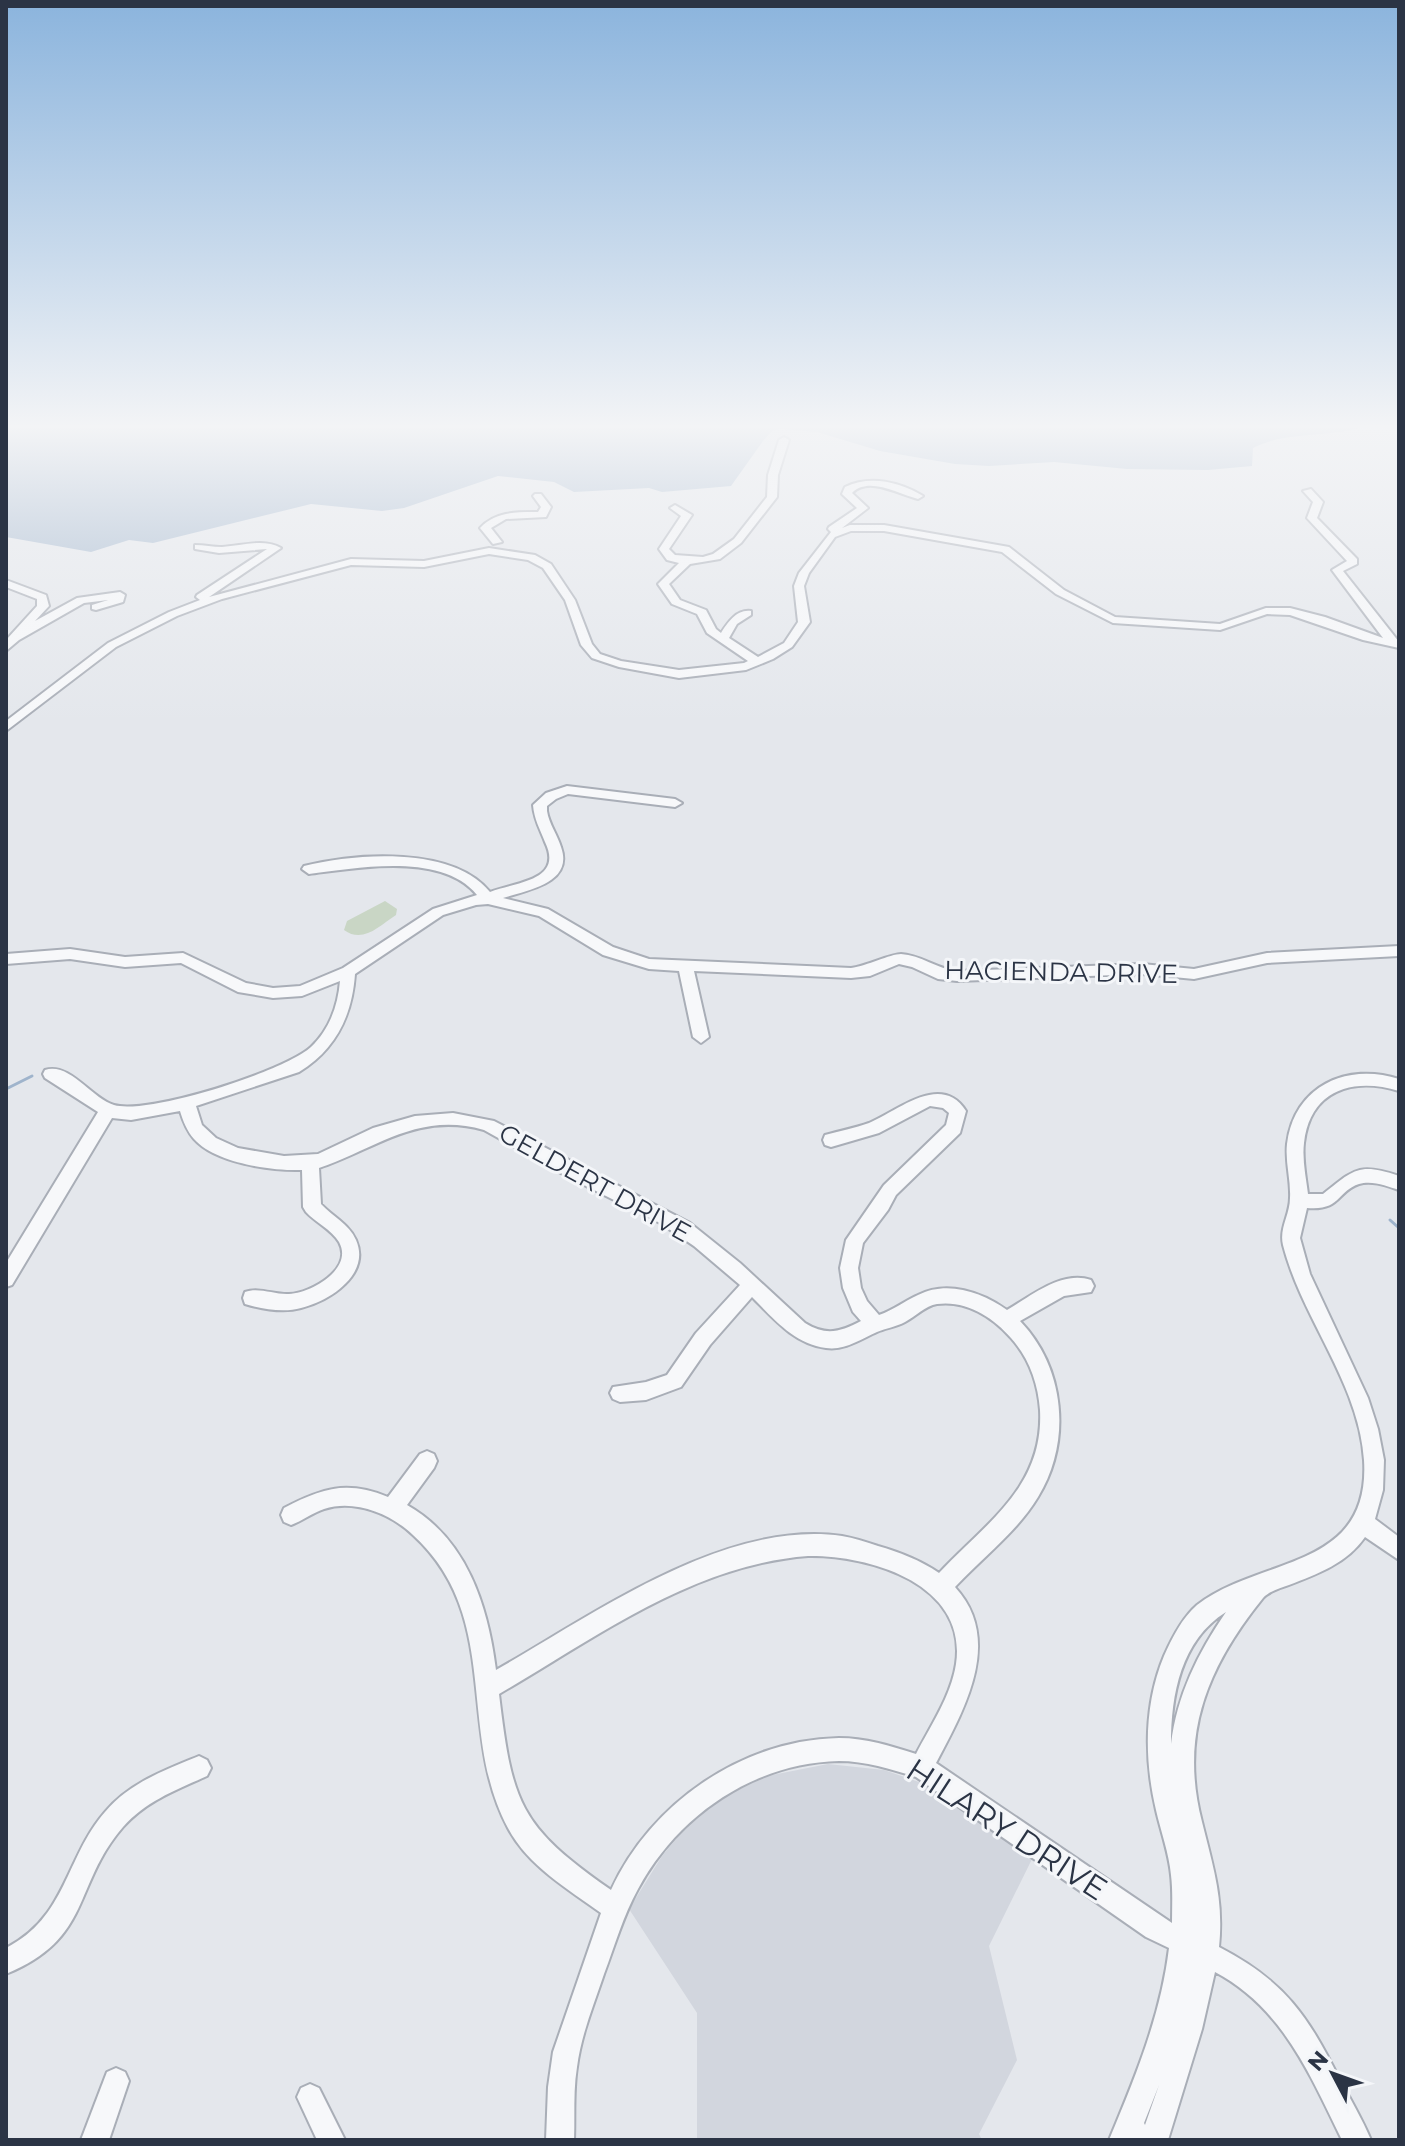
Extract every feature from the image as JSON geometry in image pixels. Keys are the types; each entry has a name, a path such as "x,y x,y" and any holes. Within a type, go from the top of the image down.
{"street":[{"path":"489,523 485,528 497,542"},
{"path":"681,523 664,549 671,558 687,561 709,559 744,537 752,523"},
{"path":"187,607 343,563 424,564 479,552 505,551 531,557 547,566 570,600 590,650 602,659 679,674 740,667 751,658 781,650 799,631 804,616 799,592 801,580 839,523"},
{"path":"1317,523 1352,559 1353,562 1337,570 1396,645"},
{"path":"831,535 850,528 876,527 998,546 1017,555 1060,592 1097,614 1122,622 1220,627 1238,624 1256,613 1279,610 1307,615 1396,645"},
{"path":"6,727 121,639 187,607 276,548 266,546 209,551 199,547"},
{"path":"687,561 663,584 676,602 702,612 711,631 751,658"},
{"path":"6,583 42,597 43,606 10,644"},
{"path":"10,644 81,600 120,595 119,600 96,607"},
{"path":"722,640 733,622 747,613"},
{"path":"309,869 423,862 471,880 483,888 488,899 498,893 549,878 557,868 557,853 540,816 540,805 551,796 567,790 675,803"},
{"name":"HACIENDA DRIVE","path":"6,959 70,954 125,962 183,958 243,988 273,993 302,991 348,972 438,912 488,899 543,912 608,951 649,964 686,967 851,973 870,971 898,959 915,962 943,975 957,976 1142,969 1194,974 1267,958 1399,951"},
{"path":"686,967 701,1037"},
{"path":"51,1074 76,1086 108,1110 140,1114 293,1068 310,1059 332,1034 348,997 348,972"},
{"path":"1131,2136 1177,1976 1209,1913 1183,1788 1182,1725 1210,1656 1257,1587 1317,1565 1341,1548 1362,1522 1371,1503 1375,1479 1371,1437 1360,1405 1305,1284 1292,1245 1290,1225 1300,1200 1295,1160 1304,1112 1321,1091 1364,1078 1399,1085"},
{"path":"831,1140 873,1128 928,1100 947,1102 958,1111 954,1128 890,1190 855,1240 849,1268 860,1306 875,1324"},
{"name":"GELDERT DRIVE","path":"186,1102 198,1133 210,1144 268,1161 310,1163 401,1125 445,1119 476,1122 508,1134 558,1164 669,1217 752,1285 783,1316 814,1337 835,1342 853,1337 933,1296 956,1296 978,1302 1007,1319 1038,1364 1048,1391 1050,1444 1037,1475 1018,1507 942,1585"},
{"path":"6,1279 108,1110"},
{"path":"252,1298 292,1302 313,1296 346,1271 350,1254 348,1241 312,1207 310,1163"},
{"path":"1300,1200 1333,1197 1349,1182 1360,1177 1374,1176 1399,1183"},
{"path":"620,1393 646,1391 674,1381 703,1339 752,1285"},
{"path":"1007,1319 1061,1288 1085,1286"},
{"path":"393,1507 427,1461"},
{"path":"291,1515 328,1498 358,1498 393,1507 445,1547 464,1581 474,1609 489,1687 499,1765 509,1805 531,1841 550,1862 616,1908"},
{"path":"1362,1522 1399,1550"},
{"path":"489,1687 677,1580 754,1552 841,1546 914,1568 942,1585 960,1612 965,1626 968,1661 964,1679 922,1767"},
{"name":"HILARY DRIVE","path":"560,2140 562,2078 568,2048 616,1908 638,1866 668,1826 725,1780 767,1759 802,1751 855,1750 894,1755 922,1767 1155,1928 1237,1970 1261,1989 1304,2036 1357,2140"},
{"path":"6,1961 42,1940 61,1916 77,1888 90,1854 108,1825 129,1804 199,1768"},
{"path":"1154,2140 1198,1991 1192,1947"},
{"path":"95,2140 116,2081"},
{"path":"310,2097 331,2140"}],"shaded area":[{"path":"828,1764 884,1770 919,1782 953,1799 1033,1857 989,1946 1017,2060 979,2134 982,2140 697,2140 697,2013 629,1909 662,1856 686,1827 716,1801 767,1776"}],"green space":[{"path":"385,901 397,909 396,915 364,934 351,934 344,930 347,921"}],"water":[{"path":"6,523 233,523 153,543 129,540 91,552 6,537"}],"waterway":[{"path":"6,1089 32,1076"},
{"path":"1390,1220 1399,1228"}]}
